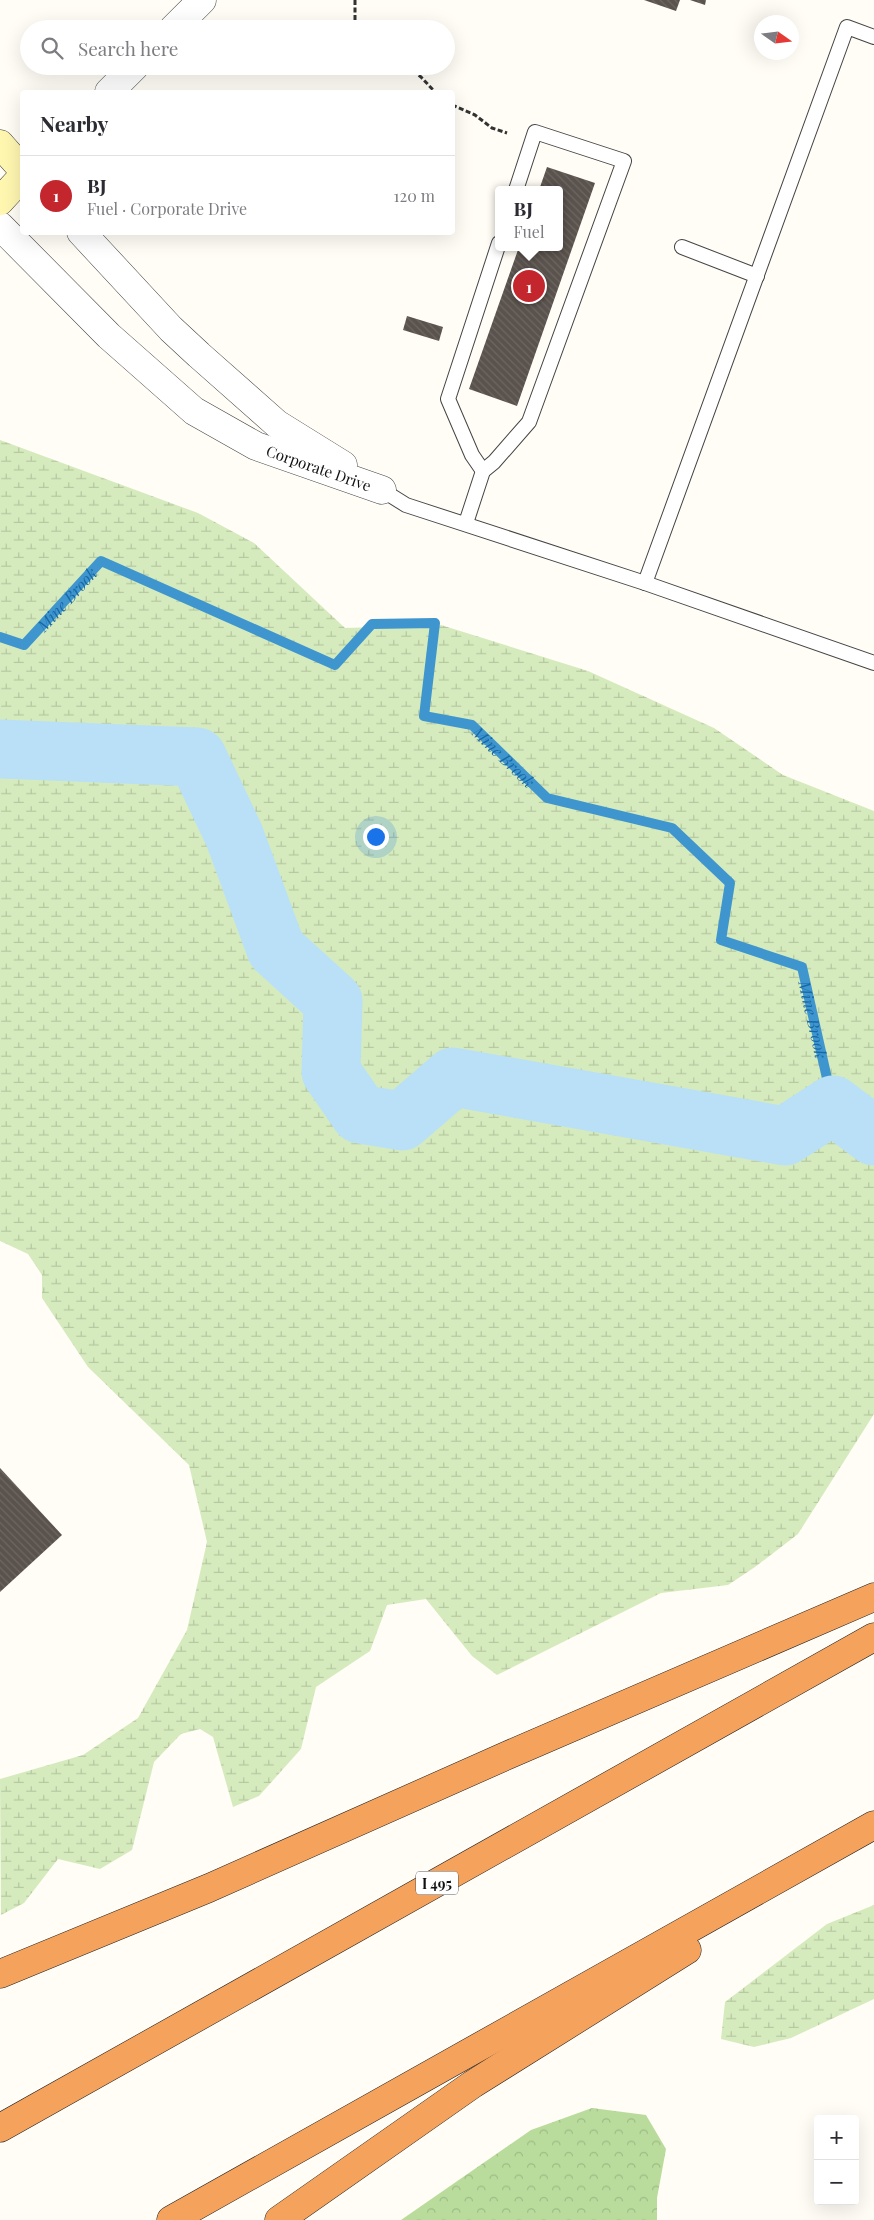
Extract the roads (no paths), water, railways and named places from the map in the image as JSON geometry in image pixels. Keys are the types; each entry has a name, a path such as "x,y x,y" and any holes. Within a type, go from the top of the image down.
{"highway":[{"path":"0,1974 209,1888 517,1751 874,1597"},
{"name":"I 495","path":"0,2128 874,1637"},
{"path":"170,2220 874,1825"},
{"path":"279,2220 474,2084 874,1833"}],"street":[{"path":"182,20 202,0"},
{"path":"110,90 126,75"},
{"path":"0,144 20,167"},
{"path":"0,201 20,179"},
{"name":"Corporate Drive","path":"0,226 109,336 194,411 256,446 382,490"},
{"name":"Corporate Drive","path":"84,235 171,329 277,424 382,490"}],"lane":[{"path":"645,582 847,27 874,37"},
{"path":"466,523 483,472 529,422 624,161 535,132 517,186"},
{"path":"682,247 756,276"},
{"path":"483,472 472,455 448,399 496,251"},
{"path":"382,490 406,505 645,582 874,664"}],"waterway":[{"name":"Mine Brook","path":"0,637 24,645 101,561 335,665 372,624 435,623 424,716 472,725 547,798 672,828 730,883 721,940 802,967 833,1105"},
{"name":"Mine Brook","path":"0,749 197,757 234,835 276,949 333,1001 331,1072 360,1114 402,1121 453,1077 785,1136 833,1105 874,1136"}],"place":[{"name":"BJ","path":"529,286"}]}
